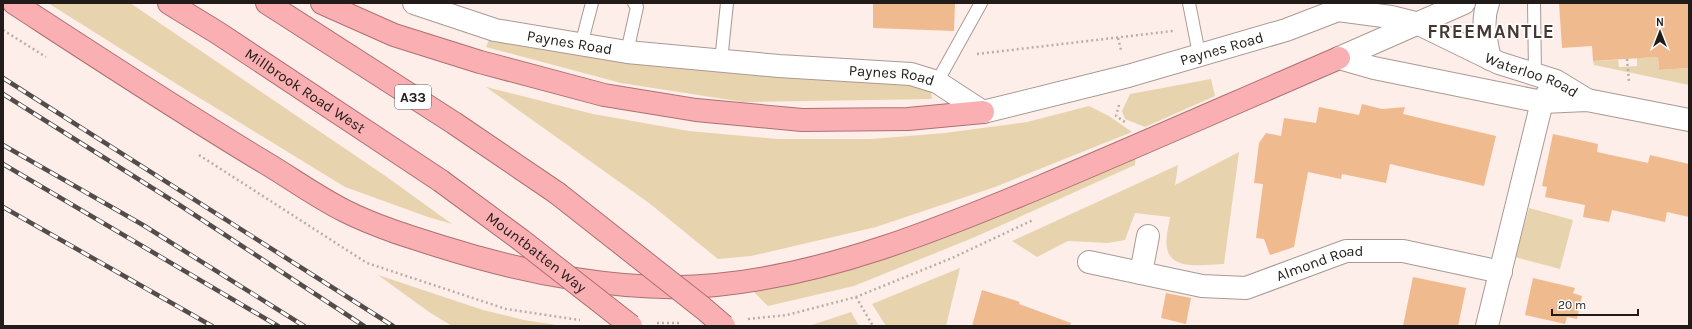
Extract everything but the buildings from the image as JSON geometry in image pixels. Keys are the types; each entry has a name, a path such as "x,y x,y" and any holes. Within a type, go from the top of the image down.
{"highway":[{"path":"14,3 209,129 344,210 396,233 490,261 564,277 606,283 662,287 714,286 751,280 810,268 881,248 954,222 1339,58"},
{"name":"Millbrook Road West","path":"168,3 218,33 441,181"},
{"name":"A33","path":"267,3 454,124 557,193 691,298 734,323"},
{"path":"322,3 394,35 480,62 604,95 696,110 802,120 908,119 983,112"},
{"name":"Mountbatten Way","path":"441,181 521,240 631,326"}],"street":[{"name":"Paynes Road","path":"414,3 495,30 627,52 779,66 911,74 937,82 983,112 1128,76 1198,54 1286,30 1344,7"},
{"path":"1339,58 1464,3"},
{"path":"1488,3 1485,11 1485,34 1490,59"},
{"name":"Waterloo Road","path":"1344,7 1419,24 1490,59 1556,81 1587,100"},
{"name":"Waterloo Road","path":"1339,58 1374,68 1542,102 1587,100 1689,120"},
{"path":"1487,326 1542,102 1556,81"},
{"path":"1141,273 1148,236"},
{"name":"Almond Road","path":"1089,262 1202,286 1246,288 1346,251 1403,251 1501,272"}],"lane":[{"path":"581,45 592,3"},
{"path":"627,52 636,7 634,3"},
{"path":"721,60 727,3"},
{"path":"937,82 981,3"},
{"path":"1189,3 1198,54"},
{"path":"1534,3 1535,74"}],"path":[{"path":"951,57 1194,29"},
{"path":"734,323 787,315 856,297 873,326"}],"shaded area":[{"path":"48,3 130,3 384,175 452,224 428,217 345,187"},
{"path":"489,40 574,54 919,81 931,89 932,99 743,102 621,83 486,47"},
{"path":"1658,57 1659,70 1689,68 1689,85 1594,65 1593,61 1618,60 1619,67 1637,66 1637,58"},
{"path":"1211,79 1215,96 1145,127 1125,119 1122,111 1130,94"},
{"path":"486,87 593,114 689,131 778,139 871,139 945,133 1027,122 1089,106 1109,116 1132,132 995,187 876,227 751,256 718,259 649,203"},
{"path":"1239,152 1224,264 1191,265 1182,264 1175,261 1170,256 1167,248 1170,217 1135,213 1125,240 1108,243 1068,241 1037,257 1012,241 1178,165 1175,185"},
{"path":"1136,153 1135,165 975,237 854,286 768,306 753,291 918,248 1005,213"},
{"path":"1529,208 1573,220 1560,269 1515,257"},
{"path":"960,268 946,326 886,326 872,304"},
{"path":"378,275 483,310 524,320 563,326 452,326 429,312"},
{"path":"851,312 859,326 809,326"}],"railway":[{"path":"3,78 393,326"},
{"path":"3,94 181,206 364,326"},
{"path":"3,145 143,225 304,326"},
{"path":"3,164 278,326"},
{"path":"3,207 212,326"}],"district":[{"name":"FREEMANTLE","path":"1491,31"}]}
